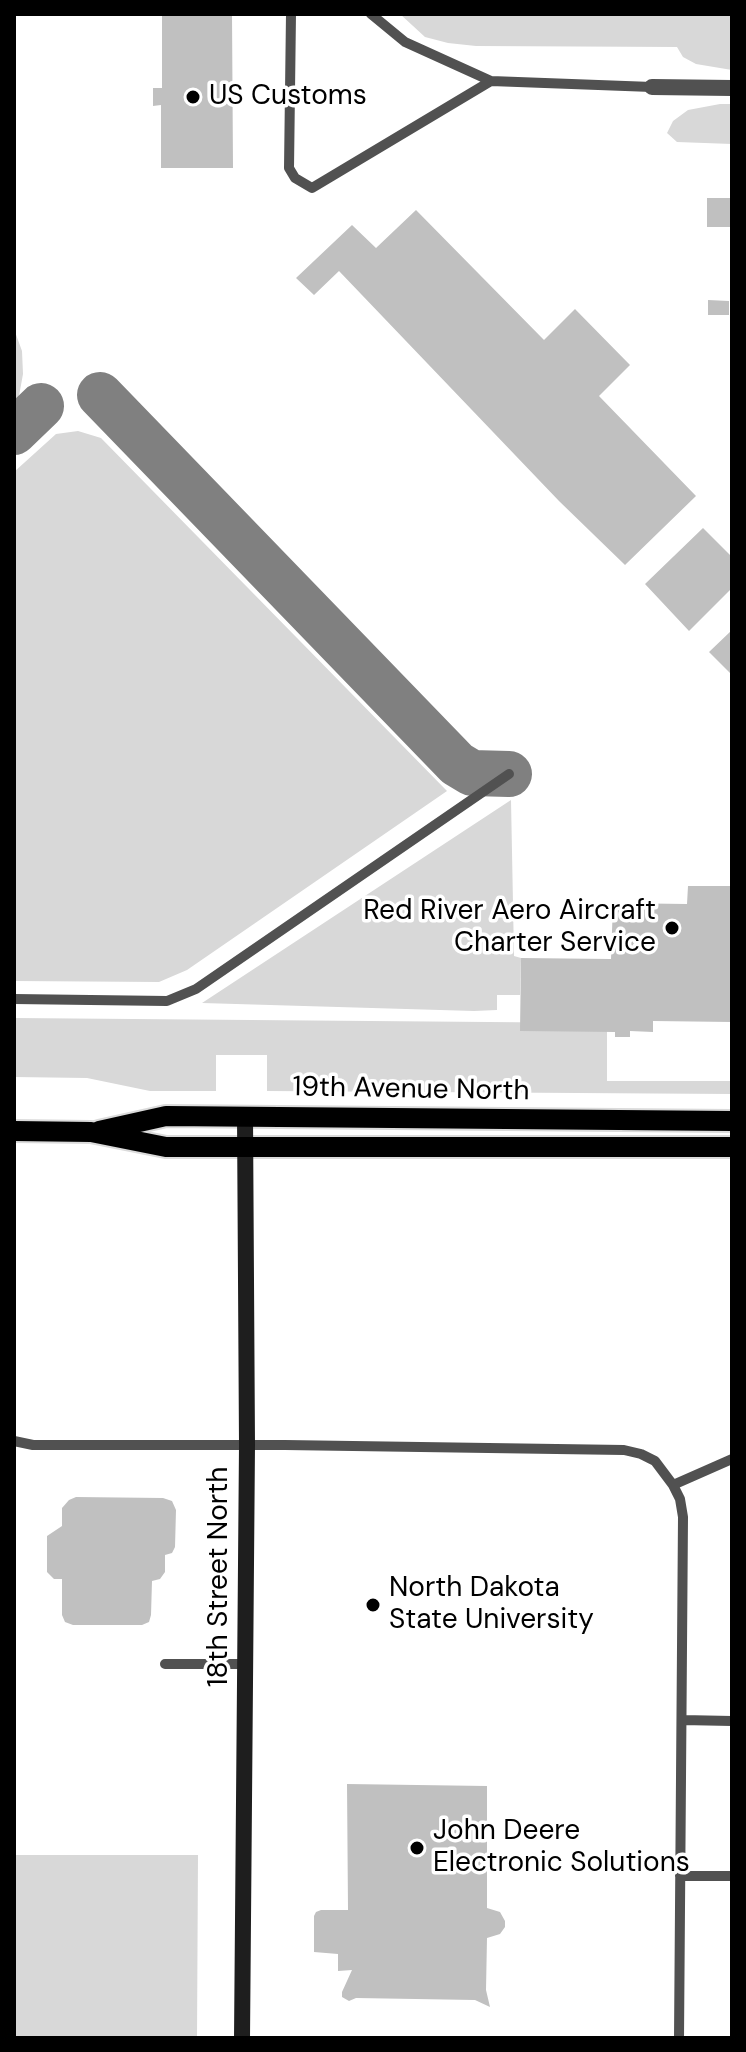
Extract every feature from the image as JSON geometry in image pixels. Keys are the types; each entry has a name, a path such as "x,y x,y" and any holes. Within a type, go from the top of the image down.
{"main road":[{"name":"19th Avenue North","path":"91,1132 166,1116 732,1121"},
{"name":"19th Avenue North","path":"14,1131 91,1132 166,1147 732,1147"}],"street":[{"path":"652,87 732,88"},
{"name":"18th Street North","path":"242,2038 247,1445 245,1116"}],"lane":[{"path":"291,14 289,168 295,178 312,188 491,81"},
{"path":"371,14 405,42 491,81 652,87"},
{"path":"14,999 167,1001 196,989 509,774"},
{"path":"14,1443 624,1450 655,1461 673,1485 680,1499 683,1517 679,2038"},
{"path":"673,1485 732,1459"},
{"path":"165,1664 245,1664"},
{"path":"682,1720 732,1721"},
{"path":"680,1876 732,1876"}],"shaded area":[{"path":"400,14 732,14 732,70 696,64 683,57 677,47 476,46 448,43 425,37"},
{"path":"732,104 732,144 677,142 667,133 673,121 688,110"},
{"path":"14,329 22,351 23,374 19,396 14,403"},
{"path":"78,431 101,438 447,791 187,970 159,982 14,981 14,472 56,434"},
{"path":"511,800 514,956 521,958 520,995 497,995 497,1010 474,1011 202,1003"},
{"path":"14,1018 607,1023 607,1081 732,1081 732,1094 267,1091 267,1055 216,1055 216,1091 150,1091 87,1078 14,1077"},
{"path":"14,1855 198,1855 197,2038 14,2038"}],"building":[{"name":"US Customs","path":"162,14 232,14 233,168 161,168 161,105 153,106 153,88 162,88"},
{"path":"707,198 732,198 732,227 707,227"},
{"path":"416,210 544,340 575,309 630,365 599,396 696,496 625,565 559,501 339,271 314,295 296,278 352,225 376,248"},
{"path":"708,300 729,301 729,315 708,315"},
{"path":"703,528 732,557 732,588 689,631 645,584"},
{"path":"732,630 732,675 709,652"},
{"path":"688,886 732,886 732,1022 653,1021 653,1032 630,1031 630,1037 615,1037 615,1032 520,1031 521,958 611,959 613,903 687,904"},
{"path":"76,1497 163,1498 172,1501 176,1510 175,1547 172,1553 165,1555 165,1572 160,1579 152,1581 149,1622 142,1625 73,1625 65,1622 62,1615 62,1579 54,1579 47,1572 47,1536 62,1526 62,1508"},
{"name":"John Deere Electronic Solutions","path":"347,1784 487,1786 487,1908 500,1912 505,1921 500,1934 487,1938 486,1990 490,2007 475,2000 356,1998 349,2001 342,1997 352,1970 338,1971 338,1954 314,1952 314,1916 321,1910 348,1910"}],"taxiway":[{"path":"100,395 457,764 472,773 509,774"},
{"path":"14,432 41,406"}],"place":[{"name":"US Customs","path":"193,97"},
{"name":"Red River Aero Aircraft Charter Service","path":"672,928"},
{"name":"North Dakota State University","path":"373,1605"},
{"name":"John Deere Electronic Solutions","path":"417,1848"}]}
